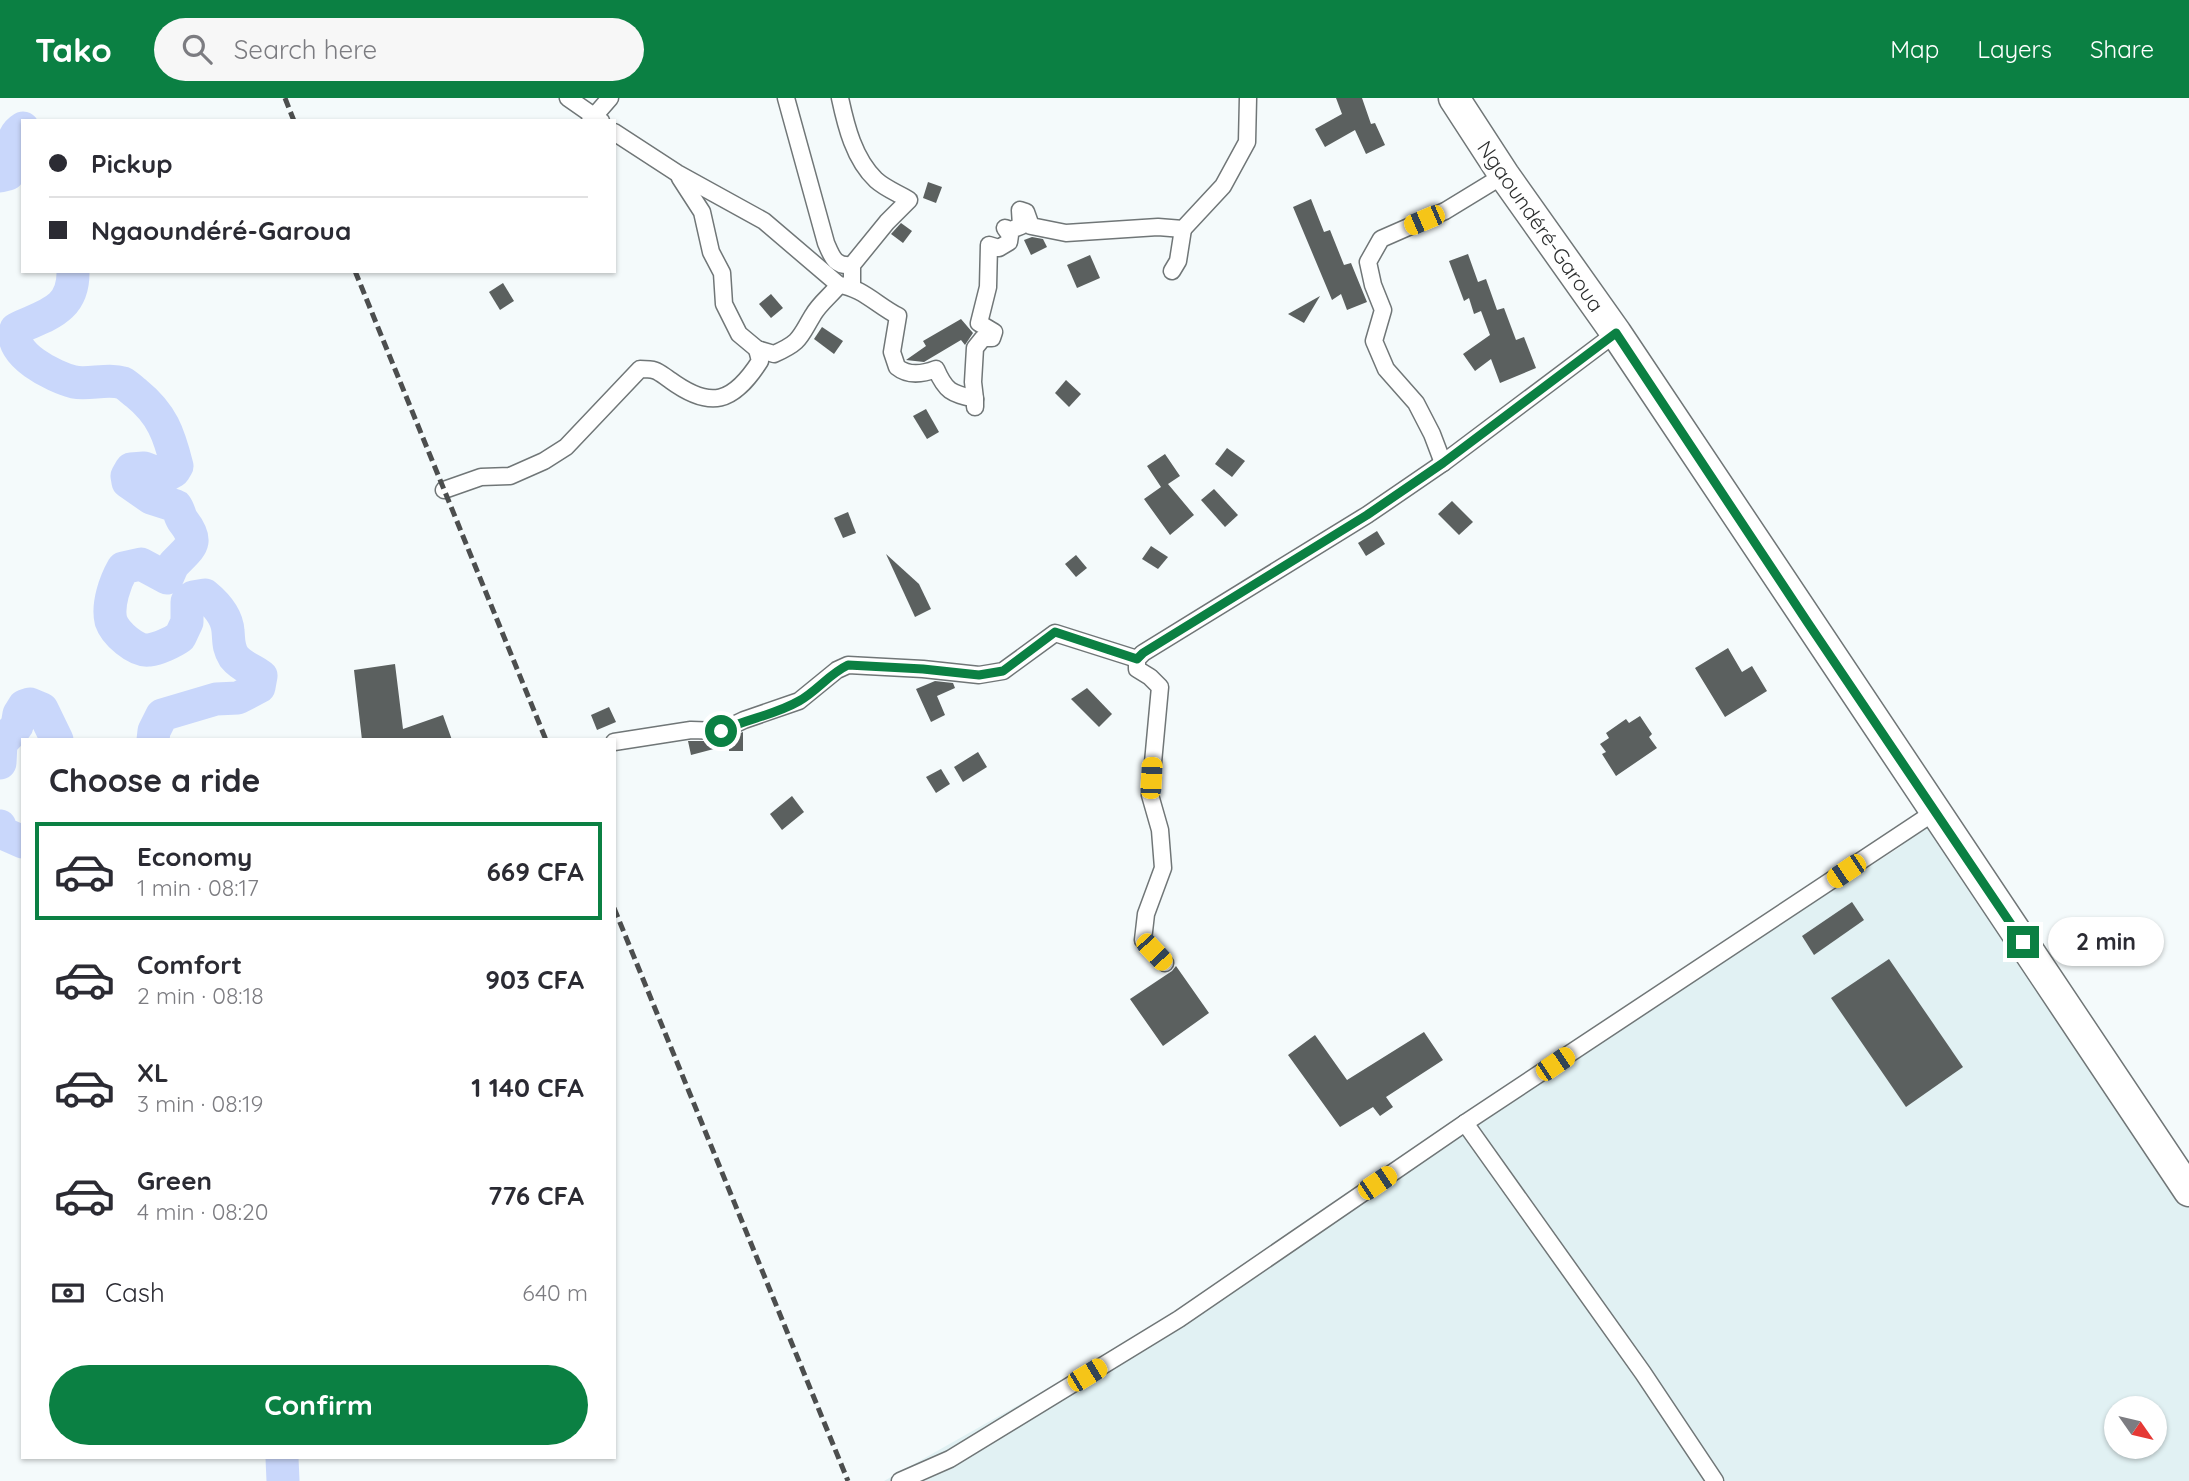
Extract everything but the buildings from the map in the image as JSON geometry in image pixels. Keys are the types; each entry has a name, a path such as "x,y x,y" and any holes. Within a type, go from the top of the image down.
{"highway":[{"name":"Ngaoundéré-Garoua","path":"1454,98 1504,175 1616,333 2189,1191"}],"street":[{"path":"568,98 595,119 610,98"},
{"path":"786,98 825,243 834,262 844,266 852,265"},
{"path":"677,173 702,212 711,252 722,274 724,304 739,334 757,349 774,354 787,349 803,335 811,316 846,285 852,265 909,200 896,195 874,179 863,163 847,132 839,98"},
{"path":"1172,271 1178,261 1184,229 1223,186 1247,142 1248,98"},
{"path":"620,137 677,173 764,221 846,285 898,316 892,352 897,367 901,371 912,373 925,373 936,369 944,387 975,403 975,348 983,338 992,338 994,332 979,323 988,288 989,244 999,248 1009,242 1010,235 1004,228 1011,230 1021,226 1020,210 1026,212 1031,226 1066,233 1158,227 1184,229"},
{"path":"1443,463 1416,403 1386,369 1374,341 1383,310 1368,262 1381,239 1445,211 1504,175"},
{"path":"1137,659 1367,515 1443,463 1616,333"},
{"path":"444,490 481,477 510,476 544,461 566,447 640,369 655,369 697,397 715,400 737,390 751,376 760,361 757,349"},
{"path":"616,742 691,730 721,731 799,701 837,670 848,665 979,675 1003,671 1055,632 1137,659"},
{"path":"1137,659 1138,670 1160,687 1150,795 1160,830 1163,867 1146,914 1143,940 1165,963"},
{"path":"900,1481 950,1458 1179,1319 1465,1123 1936,811"},
{"path":"1465,1123 1643,1373 1715,1481"}],"shaded area":[{"path":"1936,811 2189,1191 2189,1481 884,1481 1107,1355 1900,847"}],"waterway":[{"path":"0,176 8,174 11,168 14,138 21,130"},
{"path":"73,273 69,295 56,310 16,329 18,347 44,370 65,379 80,383 123,383 145,401 167,434 177,466 165,476 144,468 131,469 127,476 128,482 151,498 176,506 192,539 189,548 167,578 141,564 123,568 112,594 110,608 113,626 132,645 144,650 157,648 180,637 187,622 187,602 193,597 205,595 217,606 226,620 234,657 261,676 259,687 238,698 216,699 162,715 153,738"},
{"path":"0,763 1,743 17,726 24,706 30,704 42,709 56,738"},
{"path":"0,826 2,833 21,841"},
{"path":"282,1459 283,1481"}],"railway":[{"path":"285,98 293,119"},
{"path":"356,273 545,738"},
{"path":"616,913 848,1481"}],"route":[{"path":"721,731 799,701 837,670 848,665 979,675 1003,671 1055,632 1137,659 1367,515 1443,463 1616,333 2023,942"}]}
